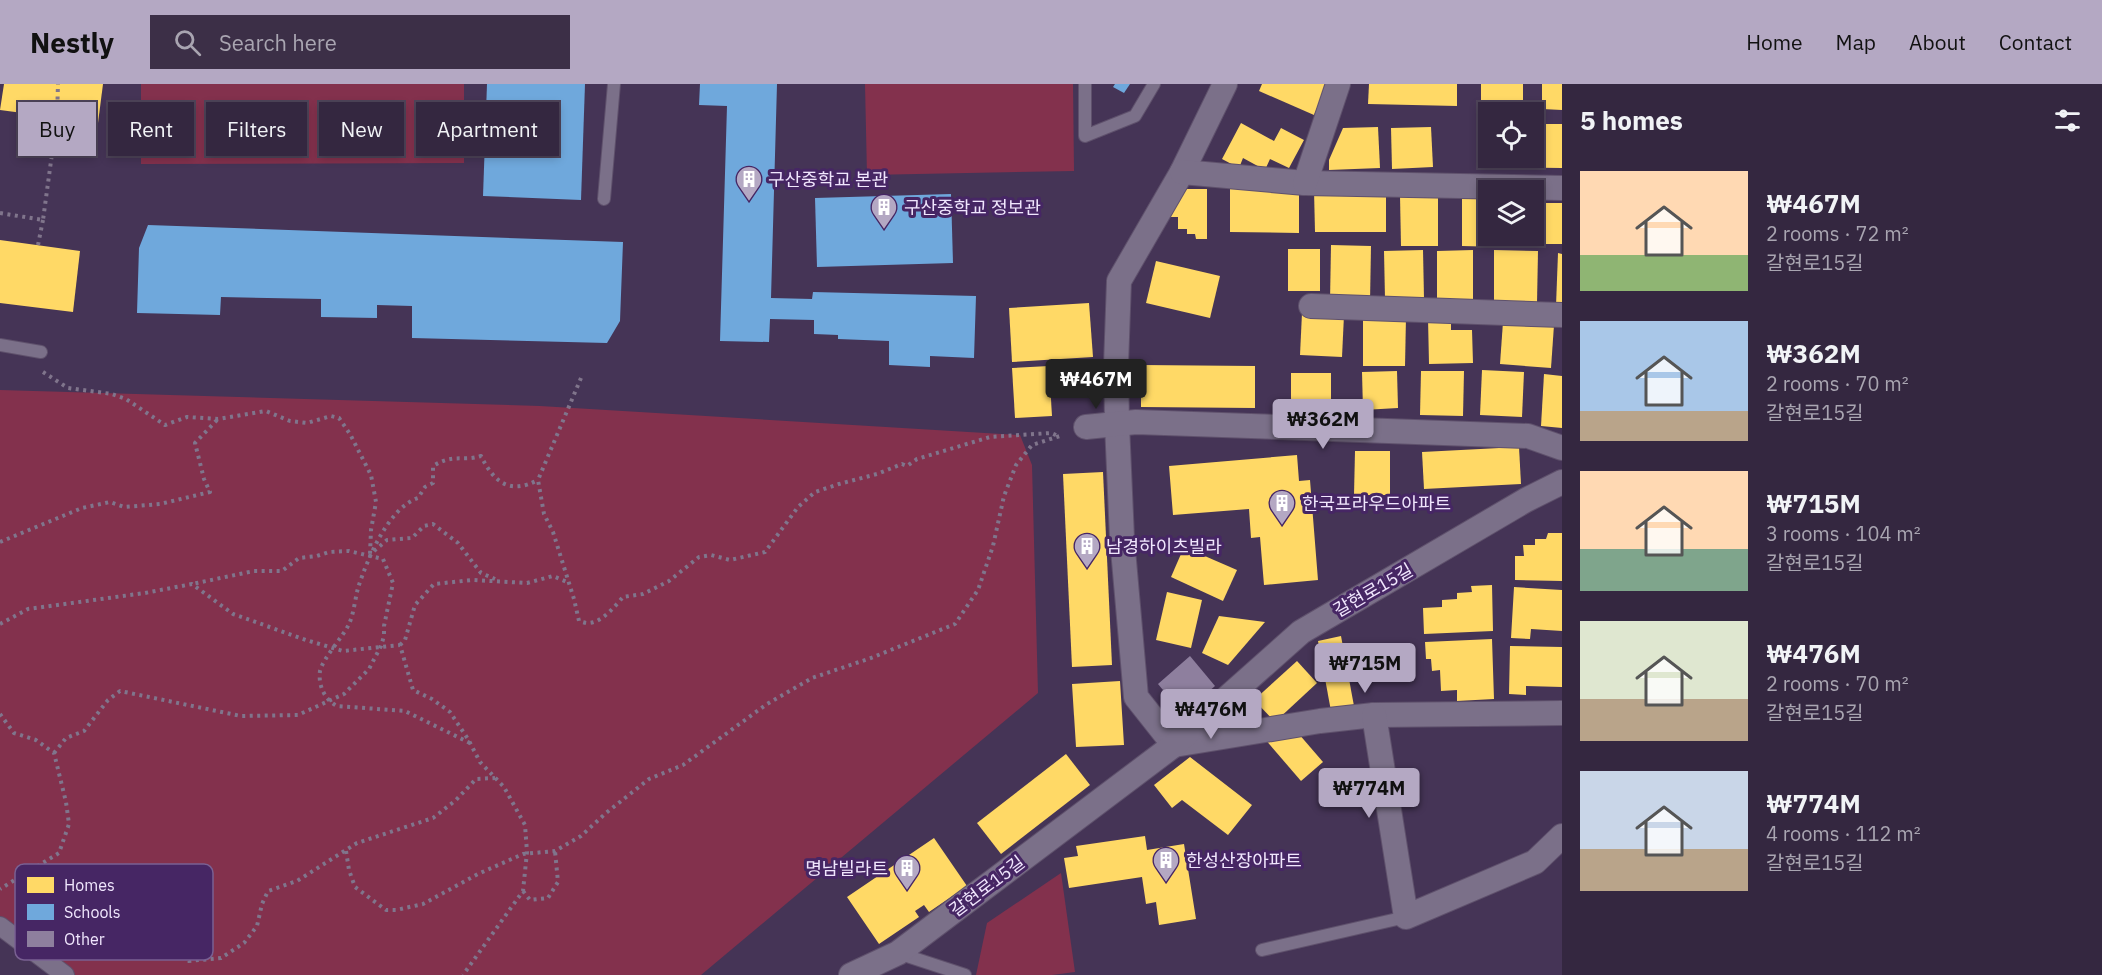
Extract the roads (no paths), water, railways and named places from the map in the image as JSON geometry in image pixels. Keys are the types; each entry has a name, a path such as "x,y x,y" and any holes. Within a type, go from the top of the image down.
{"street":[{"path":"1225,84 1182,172 1119,281 1116,364 1117,424 1122,538 1136,697 1174,745 1320,721 1374,715 1562,712"},
{"path":"1305,183 1338,84"},
{"path":"1182,172 1305,183 1562,188"},
{"path":"1311,306 1562,315"},
{"path":"1086,427 1136,422 1528,436 1562,447"},
{"name":"갈현로15길","path":"851,975 898,953 1174,745 1301,632 1526,500 1562,482"},
{"path":"1374,715 1406,917 1535,862 1562,836"},
{"path":"0,926 15,937"},
{"path":"45,960 59,971"}],"lane":[{"path":"604,199 614,84"},
{"path":"1085,84 1085,136 1135,116 1154,84"},
{"path":"0,345 41,352"},
{"path":"1262,950 1406,917"},
{"path":"898,953 965,975"}],"place":[{"name":"구산중학교 본관","path":"749,202"},
{"name":"구산중학교 정보관","path":"884,230"},
{"name":"한국프라우드아파트","path":"1282,526"},
{"name":"남경하이츠빌라","path":"1087,569"},
{"name":"한성산장아파트","path":"1166,883"},
{"name":"명남빌라트","path":"907,891"}]}
